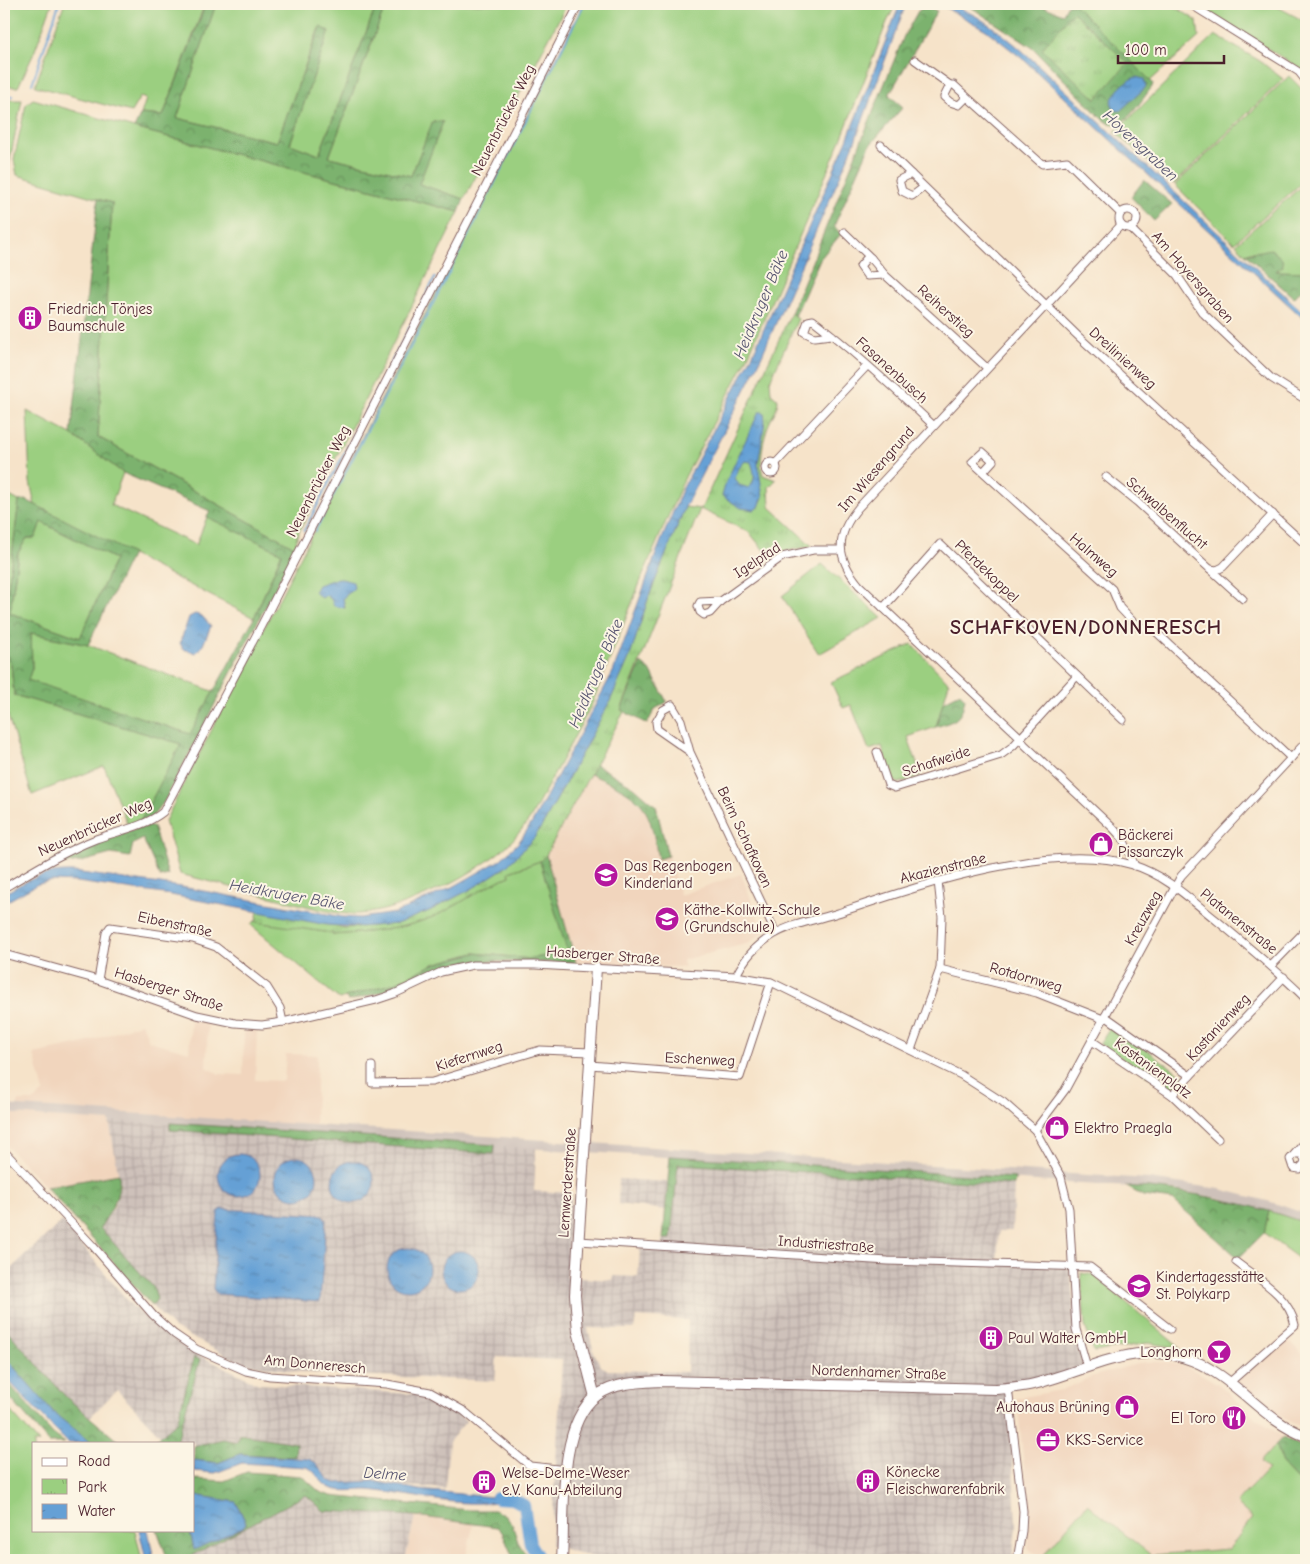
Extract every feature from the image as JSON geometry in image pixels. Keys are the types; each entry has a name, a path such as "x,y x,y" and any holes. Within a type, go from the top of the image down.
{"street":[{"name":"Neuenbrücker Weg","path":"4,888 52,858 96,839 152,821 163,812 261,626 578,4"},
{"path":"1190,4 1299,72 1306,81"},
{"path":"915,60 968,97 1042,164 1067,161 1120,213"},
{"path":"950,85 944,97 950,102 959,105 968,97"},
{"name":"Dreilinienweg","path":"881,145 1046,304 1306,545"},
{"path":"912,174 899,180 902,191 912,196 924,187"},
{"path":"1128,210 1136,214 1136,222 1130,228 1120,224 1118,220 1120,213 1128,210"},
{"name":"Im Wiesengrund","path":"840,550 849,519 1120,224"},
{"name":"Am Hoyersgraben","path":"1130,228 1177,275 1202,312 1271,378 1306,400"},
{"name":"Reiherstieg","path":"844,232 871,258 885,275 987,368"},
{"path":"871,258 866,259 860,266 861,270 866,276 885,275"},
{"name":"Fasanenbusch","path":"832,335 933,426"},
{"path":"776,463 867,366"},
{"name":"Halmweg","path":"983,472 1112,589 1120,608 1138,627 1153,629 1291,758"},
{"name":"Schwalbenflucht","path":"1106,478 1137,502 1244,599"},
{"name":"Schwalbenflucht","path":"1210,569 1217,570 1223,567 1273,514"},
{"name":"Pferdekoppel","path":"883,608 940,544 1123,720"},
{"name":"Igelpfad","path":"721,601 782,557 813,550 840,550"},
{"path":"840,550 848,573 1020,737 1024,744 1123,839 1135,866"},
{"path":"1020,737 1077,676"},
{"name":"Beim Schafkoven","path":"690,752 657,729 656,722 663,710 672,705 681,720 690,752 776,933"},
{"name":"Schafweide","path":"877,752 888,785 895,788 1001,754 1013,746 1020,737"},
{"name":"Kreuzweg","path":"1035,1130 1066,1090 1181,876 1306,742"},
{"name":"Akazienstraße","path":"736,976 744,958 776,933 938,881 1061,858 1090,857 1135,866 1176,887"},
{"path":"911,1050 940,969 942,917 938,881"},
{"name":"Platanenstraße","path":"1176,887 1272,966 1306,999"},
{"name":"Eibenstraße","path":"98,980 106,933 110,927 207,942 226,952 267,986 280,1008 283,1022"},
{"path":"1272,966 1306,930"},
{"name":"Hasberger Straße","path":"4,954 98,980 197,1015 235,1023 262,1025 283,1022 394,994 440,972 464,966 499,964 596,968 736,976 771,982 980,1086 1009,1107 1035,1130 1055,1165 1064,1189 1072,1228 1076,1329 1087,1367"},
{"name":"Lemwerderstraße","path":"595,1397 585,1364 576,1317 596,968"},
{"name":"Rotdornweg","path":"940,969 1037,993 1104,1018"},
{"name":"Kastanienweg","path":"1172,1095 1284,977"},
{"name":"Eschenweg","path":"590,1065 740,1077 771,982"},
{"name":"Kastanienplatz","path":"1104,1018 1190,1076"},
{"name":"Kastanienplatz","path":"1092,1041 1172,1095 1218,1139"},
{"name":"Kiefernweg","path":"372,1066 372,1083 420,1083 447,1079 540,1050 591,1052"},
{"path":"1296,1154 1306,1141"},
{"name":"Am Donneresch","path":"4,1151 93,1246 153,1315 174,1334 196,1349 246,1371 270,1376 397,1385 430,1392 464,1412 530,1466 567,1470"},
{"name":"Industriestraße","path":"579,1241 888,1261 1073,1267"},
{"path":"1229,1383 1295,1325 1292,1312 1277,1294 1236,1262"},
{"path":"1073,1267 1090,1267 1170,1329"},
{"name":"Nordenhamer Straße","path":"562,1559 567,1470 576,1426 581,1414 595,1397 618,1386 662,1381 967,1390 1008,1388 1033,1384 1128,1354 1171,1353 1190,1359 1229,1383 1280,1425 1306,1436"},
{"path":"1008,1388 1023,1511 1017,1560"}],"shaded area":[{"path":"590,774 621,789 645,808 659,859 668,856 680,895 741,874 764,933 746,944 683,960 684,967 576,963 546,855"},
{"path":"191,1018 208,1024 206,1067 219,1074 243,1075 244,1031 257,1031 255,1080 284,1081 286,1054 317,1055 315,1126 18,1106 18,1101 33,1101 44,1092 34,1054 85,1043 142,1023 149,1041 189,1052"},
{"path":"4,1105 1149,1179 1220,1189 1271,1202 1306,1214 1306,1223 1220,1198 1174,1190 49,1117 4,1113"},
{"path":"4,1113 109,1120 119,1174 46,1187 4,1143"},
{"path":"109,1120 170,1123 170,1130 494,1154 495,1145 536,1148 534,1191 572,1193 567,1277 612,1280 613,1276 638,1277 640,1248 662,1249 663,1239 671,1239 678,1164 1014,1185 1012,1231 999,1231 997,1262 1070,1265 1076,1335 1087,1369 1009,1389 1016,1526 1012,1560 603,1560 551,1545 562,1360 497,1357 495,1381 308,1373 241,1363 174,1328 152,1306 157,1299 100,1228 115,1205 120,1184","holes":["636,1317 688,1320 687,1372 608,1370 601,1366 594,1353 588,1328 634,1329"]},
{"path":"619,1179 668,1182 666,1210 618,1204"},
{"path":"62,1221 132,1306 184,1347 213,1362 259,1384 415,1394 434,1399 466,1421 449,1442 445,1489 407,1486 375,1477 374,1481 336,1483 329,1480 321,1469 295,1457 295,1443 239,1434 237,1442 223,1439 195,1446 195,1442 177,1441 199,1360 195,1357 177,1422 161,1436 117,1390 90,1417 66,1397 4,1327 4,1275"},
{"path":"1284,1336 1306,1358 1306,1428 1290,1422 1236,1382"},
{"path":"1144,1362 1165,1362 1185,1366 1203,1375 1221,1386 1257,1419 1283,1437 1260,1462 1268,1469 1236,1503 1252,1518 1229,1549 1151,1555 1087,1504 1042,1557 1028,1549 1030,1522 1017,1398 1062,1390 1094,1376"},
{"path":"306,1495 324,1511 415,1516 405,1560 183,1560"},
{"path":"415,1516 474,1522 465,1560 405,1560"}],"green space":[{"path":"4,4 52,4 34,53 18,87 4,87"},
{"path":"64,4 377,4 319,155 290,144 329,31 319,28 277,142 177,118 215,7 204,6 163,116 141,114 146,99 140,97 131,112 35,86"},
{"path":"377,4 386,4 329,157 411,176 433,121 443,122 419,184 464,199 459,212 134,128 141,114 163,116 205,6 215,7 177,118 277,142 320,27 329,31 290,144 319,155"},
{"path":"386,4 567,4 464,199 419,184 442,122 433,121 411,176 329,157"},
{"path":"584,4 896,4 887,22 841,140 746,361 685,477 643,575 592,704 530,819 513,840 479,867 445,887 425,896 385,909 350,914 318,909 180,874 165,821","holes":["338,578 354,588 343,598 345,608 326,595"]},
{"path":"966,4 1037,4 1063,14 1068,4 1074,4 1153,83 1152,87 1124,121 1117,125 1109,123 1103,120 1033,48"},
{"path":"1074,4 1171,4 1197,21 1199,37 1150,81"},
{"path":"1194,4 1272,4 1306,22 1306,72"},
{"path":"926,6 937,11 889,95 903,107 870,145 834,226 841,234 820,259 795,316 791,313 904,36 918,11"},
{"path":"1073,12 1128,63 1096,99 1042,49"},
{"path":"1215,35 1260,61 1283,79 1174,184 1115,132"},
{"path":"1289,76 1306,93 1306,179 1234,243 1175,185"},
{"path":"33,99 134,128 459,212 297,536 296,548 98,437 112,203 17,175 14,159 26,104"},
{"path":"4,100 22,100 4,190"},
{"path":"1144,180 1172,204 1154,221 1131,197"},
{"path":"1306,182 1306,272 1275,271 1253,251 1245,254 1236,244"},
{"path":"98,199 112,203 98,437 296,548 164,802 152,817 140,822 181,744 14,695 11,664 4,653 4,619 19,501 26,500 132,554 88,645 31,633 32,668 28,680 190,734 254,618 282,553 207,517 210,511 123,473 71,434","holes":["41,522 115,559 80,638 10,613 18,553 27,538 35,538"]},
{"path":"1271,249 1282,259 1283,266 1276,271 1306,272 1306,285 1294,298 1245,254"},
{"path":"791,313 798,319 770,381 771,393 778,399 778,403 766,432 761,465 763,475 776,480 769,487 770,507 812,546 780,552 771,559 749,532 700,509 621,710 624,712 546,855 540,861 509,872 510,876 492,884 457,905 413,924 333,935 332,933 256,922 258,911 345,928 396,924 429,911 473,888 507,866 534,838 610,701 630,656 649,596 685,507 701,509"},
{"path":"27,411 71,434 123,473 111,505 196,545 207,517 282,552 254,618 35,505 30,482"},
{"path":"4,493 19,501 4,619"},
{"path":"41,522 115,559 80,638 10,613 18,553 27,538 35,538"},
{"path":"822,564 882,618 819,654 782,596"},
{"path":"31,633 88,645 215,692 190,734 29,681 32,668"},
{"path":"912,644 949,683 936,727 908,737 921,776 899,783 892,780 882,746 869,750 851,705 843,708 831,682"},
{"path":"4,653 11,664 14,695 182,744 140,822 128,826 104,766 32,795 4,703"},
{"path":"641,663 650,670 667,702 655,709 647,724 621,710"},
{"path":"960,693 965,698 962,711 953,721 936,727 943,702"},
{"path":"595,764 634,787 656,806 668,856 658,859 650,821 641,804 620,788 590,774"},
{"path":"153,826 168,875 160,877 143,839 133,844 130,857 111,854 81,862 56,865 53,861 137,828"},
{"path":"546,855 576,963 472,961 456,963 396,988 349,1001 345,997 395,983 434,964 475,953 531,959 567,951 540,861"},
{"path":"540,861 568,951 531,959 474,953 434,964 395,983 339,999 251,925 254,921 332,933 333,935 400,927 439,914 491,884 510,876 509,872"},
{"path":"1112,1024 1184,1077 1171,1090 1099,1044"},
{"path":"170,1123 495,1145 494,1154 170,1130"},
{"path":"670,1156 1015,1178 1014,1185 678,1164 671,1239 663,1239"},
{"path":"119,1174 117,1196 100,1228 154,1288 157,1299 152,1306 46,1187"},
{"path":"1125,1186 1162,1189 1198,1195 1269,1211 1264,1233 1240,1257 1235,1255 1173,1200 1143,1196"},
{"path":"1269,1211 1306,1223 1306,1257 1302,1261 1264,1233"},
{"path":"1081,1273 1094,1275 1180,1348 1148,1343 1094,1352 1085,1326"},
{"path":"4,1327 66,1397 119,1442 90,1442 72,1430 41,1400 4,1356"},
{"path":"194,1357 200,1360 177,1441 179,1442 153,1442 177,1422"},
{"path":"4,1378 53,1434 64,1442 48,1442 4,1391"},
{"path":"4,1404 38,1442 32,1442 32,1532 135,1532 142,1560 4,1560"},
{"path":"239,1434 296,1443 295,1457 240,1454 218,1463 195,1460 195,1446 223,1439 237,1442"},
{"path":"1283,1437 1306,1449 1306,1489 1284,1466 1276,1444"},
{"path":"1276,1444 1284,1466 1306,1489 1306,1560 1044,1560 1042,1557 1087,1504 1151,1555 1229,1549 1252,1518 1236,1503 1268,1469 1260,1462"},
{"path":"247,1472 302,1476 320,1492 331,1496 469,1510 494,1510 505,1515 512,1524 518,1542 529,1560 514,1560 502,1532 497,1527 415,1516 324,1511 306,1495 183,1560 168,1560 158,1532 190,1532 194,1549 243,1527 246,1523 236,1502 195,1497 195,1479 224,1481"}],"water":[{"path":"900,4 906,4 854,144 756,369 685,507 649,596 630,656 610,701 545,821 534,838 507,866 473,888 429,911 396,924 358,927 327,925 171,895 77,882 52,881 38,884 4,903 4,894 29,880 55,873 74,872 182,887 343,917 360,918 395,913 453,887 500,860 519,842 532,823 613,672 657,551 682,490 752,356 847,140"},
{"path":"939,4 964,10 977,17 1025,53 1306,315 1306,321 1024,60 986,30"},
{"path":"1136,77 1144,79 1146,87 1120,111 1114,110 1111,102 1115,94 1124,84"},
{"path":"759,412 764,412 765,421 758,464 763,497 759,507 754,510 741,508 722,496 726,482","holes":["745,461 751,462 754,478 749,488 739,485 735,478 739,468"]},
{"path":"338,578 353,582 354,588 343,598 345,608 334,606 331,599 326,595 322,598 314,592 318,585"},
{"path":"195,614 202,616 211,626 203,645 196,653 183,649 180,643 189,617"},
{"path":"243,1154 251,1157 257,1163 260,1175 257,1187 251,1193 235,1196 227,1193 221,1187 218,1171 221,1163 227,1157"},
{"path":"300,1157 308,1160 314,1166 317,1178 314,1190 308,1196 292,1199 284,1196 278,1190 275,1174 278,1166 284,1160"},
{"path":"357,1161 365,1164 371,1170 374,1182 371,1194 365,1200 349,1203 341,1200 335,1194 332,1178 335,1170 341,1164"},
{"path":"222,1209 323,1215 326,1220 320,1302 217,1294 213,1289 218,1212"},
{"path":"412,1248 420,1251 426,1257 429,1269 426,1281 420,1287 404,1290 396,1287 390,1281 387,1265 390,1257 396,1251"},
{"path":"460,1251 467,1252 473,1257 478,1263 478,1277 473,1283 467,1288 460,1289 453,1288 447,1283 442,1277 441,1270 442,1263 447,1257 453,1252"},
{"path":"4,1356 55,1414 90,1442 68,1442 65,1440 4,1376"},
{"path":"240,1454 309,1459 316,1463 329,1480 336,1483 374,1481 419,1490 513,1499 477,1503 367,1490 337,1490 324,1484 307,1467 242,1463 215,1473 195,1471 195,1460 218,1463"},
{"path":"195,1497 236,1502 246,1523 243,1527 194,1550 190,1532 195,1532"},
{"path":"139,1532 148,1532 154,1560 146,1560"}],"waterway":[{"path":"32,84 59,4"},
{"path":"315,531 471,230 584,4"},
{"path":"4,96 13,96"},
{"path":"304,531 435,278"},
{"name":"Delme","path":"497,1498 513,1499 524,1505 530,1544 540,1560"}],"place":[{"name":"Friedrich Tönjes Baumschule","path":"30,318"},
{"name":"Bäckerei Pissarczyk","path":"1101,844"},
{"name":"Das Regenbogen Kinderland","path":"606,875"},
{"name":"Käthe-Kollwitz-Schule (Grundschule)","path":"667,919"},
{"name":"Elektro Praegla","path":"1057,1128"},
{"name":"Kindertagesstätte St. Polykarp","path":"1139,1286"},
{"name":"Paul Walter GmbH","path":"991,1338"},
{"name":"Longhorn","path":"1219,1352"},
{"name":"Autohaus Brüning","path":"1127,1407"},
{"name":"El Toro","path":"1234,1418"},
{"name":"KKS-Service","path":"1048,1440"},
{"name":"Könecke Fleischwarenfabrik","path":"868,1481"},
{"name":"Welse-Delme-Weser e.V. Kanu-Abteilung","path":"484,1482"}],"district":[{"name":"SCHAFKOVEN/DONNERESCH","path":"1086,627"}],"water label":[{"name":"Hoyersgraben","path":"1141,145"},
{"name":"Heidkruger Bäke","path":"760,304"},
{"name":"Heidkruger Bäke","path":"595,673"},
{"name":"Heidkruger Bäke","path":"287,894"}]}
